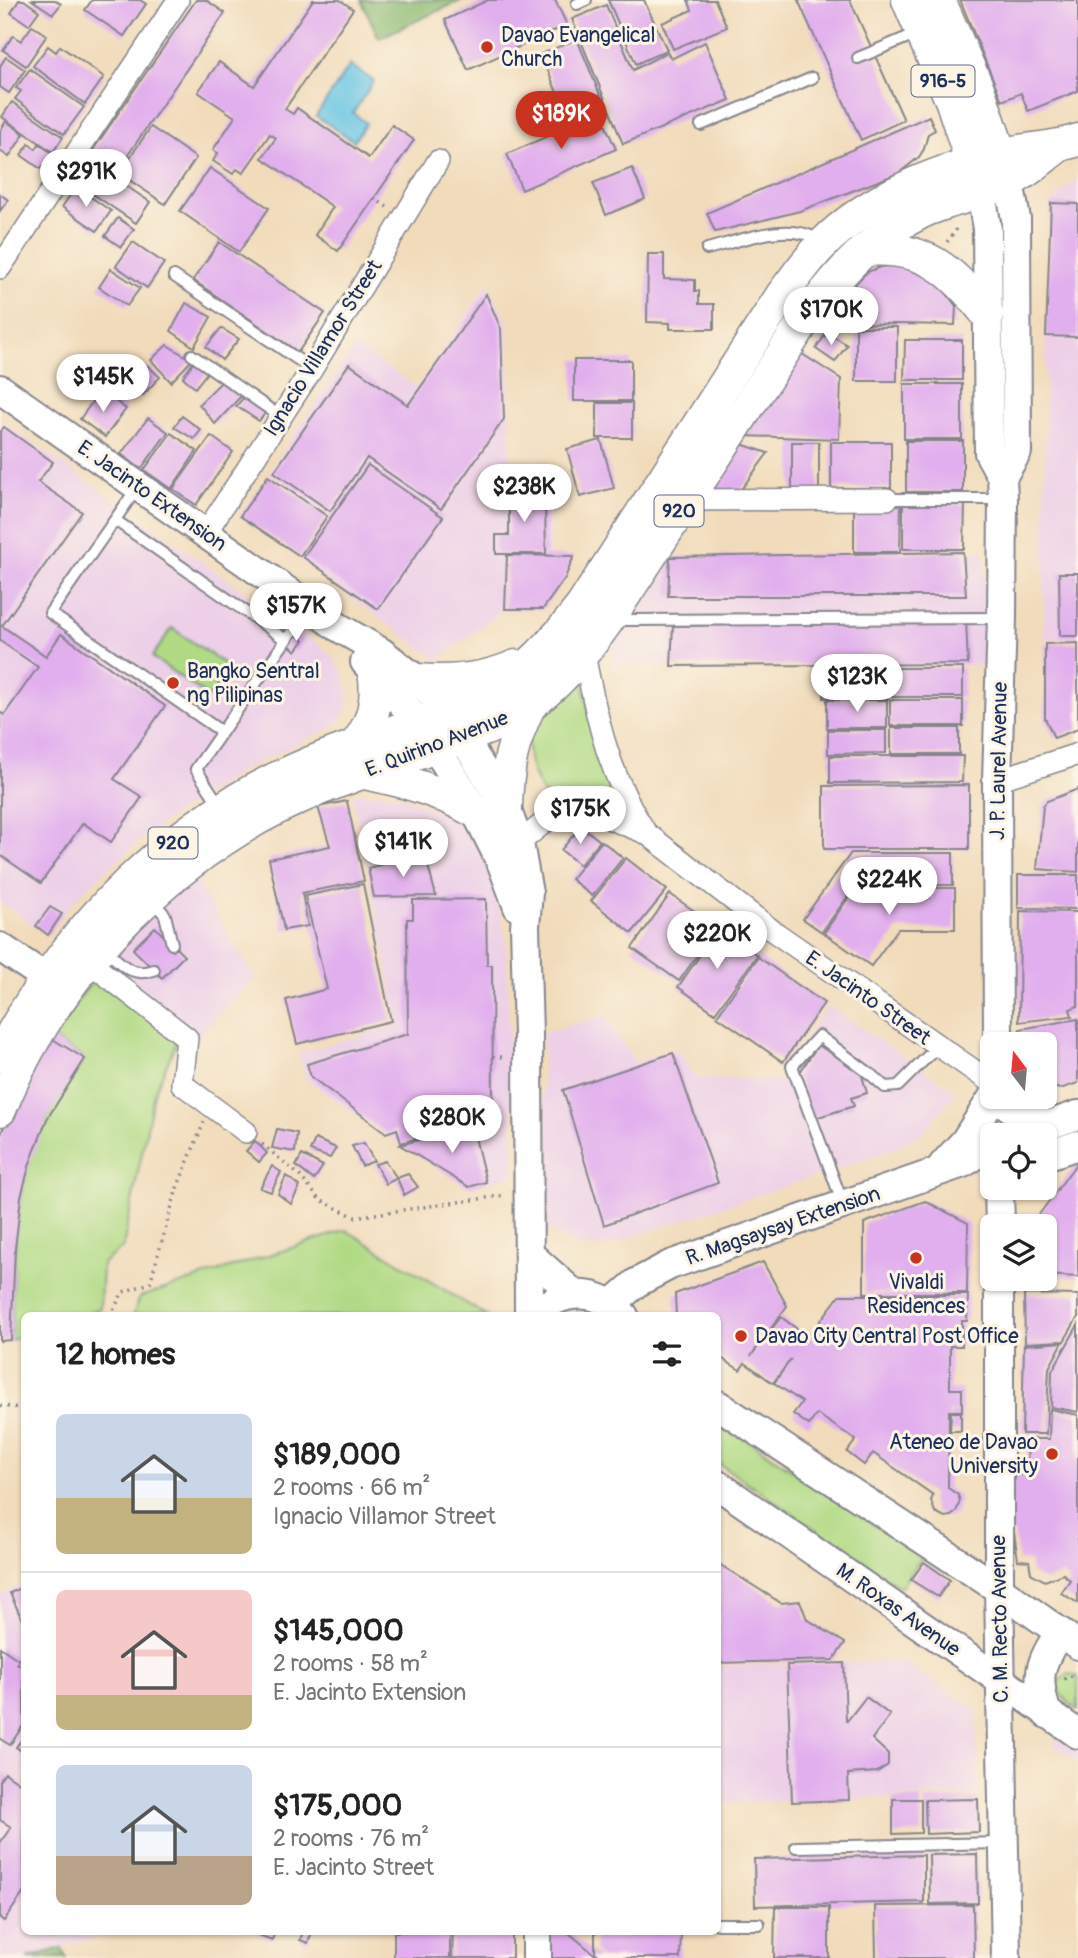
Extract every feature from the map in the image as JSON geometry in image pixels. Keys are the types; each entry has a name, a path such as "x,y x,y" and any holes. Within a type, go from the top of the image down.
{"main road":[{"name":"J. P. Laurel Avenue","path":"908,0 952,102 1016,219 1017,452 1002,488"},
{"name":"J. P. Laurel Avenue","path":"939,0 979,90 991,173 987,220 989,453 1002,488 1002,618 997,780 998,1032"},
{"path":"991,173 1067,144"},
{"name":"E. Quirino Avenue","path":"442,730 506,685 545,650 582,606 782,295 823,244 860,214 897,192 933,176 991,173"},
{"name":"E. Quirino Avenue","path":"0,1110 9,1086 43,1027 57,985 98,912 125,884 175,841 222,808 309,764 359,760 442,730 499,723 530,705 584,654 808,315 838,275 885,234 991,173"},
{"path":"864,250 895,249 919,254 934,261 956,278 987,314"},
{"path":"782,295 808,315"},
{"name":"E. Jacinto Extension","path":"0,389 309,607 372,646 417,680 442,730"},
{"name":"E. Jacinto Extension","path":"338,627 374,671 442,730"},
{"path":"417,680 439,682 484,677 515,666 545,650"},
{"path":"374,671 374,712 363,736 359,760 491,810"},
{"path":"525,926 502,864 491,810 507,777 513,742 530,705"},
{"path":"442,730 491,810 519,843 528,893 525,926 529,1312"},
{"name":"E. Quirino Avenue","path":"0,1056 16,1024 57,985 96,954 149,898 190,863 231,834 321,788 359,760"},
{"path":"0,947 57,985"},
{"path":"933,1173 965,1141 985,1110"},
{"path":"1013,1110 1045,1123"},
{"path":"1056,1123 1078,1115"},
{"path":"1057,1152 1078,1145"},
{"name":"R. Magsaysay Extension","path":"618,1310 636,1283 670,1265 963,1163 980,1152"},
{"path":"963,1163 980,1167"},
{"path":"529,1254 574,1294"},
{"name":"C. M. Recto Avenue","path":"999,1291 999,1589 1006,1958"},
{"path":"542,1312 555,1300 574,1294 590,1295 618,1310"},
{"path":"721,1407 999,1589 1069,1639 1041,1666 1039,1684 1047,1714"},
{"name":"M. Roxas Avenue","path":"721,1487 1078,1734"},
{"path":"537,1935 537,1958"}],"street":[{"path":"0,268 178,0"},
{"name":"Ignacio Villamor Street","path":"205,534 312,369 438,161"},
{"path":"686,500 887,499"},
{"name":"E. Jacinto Street","path":"584,654 601,736 610,765 646,833"},
{"path":"997,780 1078,754"},
{"name":"E. Jacinto Street","path":"519,843 545,821 564,814 583,812 646,833 773,931 980,1075"},
{"path":"96,954 187,1038 182,1084 246,1132"}],"lane":[{"path":"858,58 922,31"},
{"path":"701,125 812,78"},
{"path":"707,249 792,231 811,236 823,244"},
{"path":"174,276 312,369"},
{"path":"192,355 281,417"},
{"path":"138,487 50,612 222,732"},
{"path":"887,499 1002,488"},
{"path":"115,520 286,640"},
{"path":"222,808 196,769 309,607"},
{"path":"611,616 622,620 1002,618"},
{"path":"149,898 164,915 172,944"},
{"path":"96,954 132,972 142,974 154,970"},
{"path":"843,1204 792,1066 819,1036 885,1087 898,1086 937,1046"},
{"path":"796,1847 1004,1843"},
{"path":"721,1924 759,1924"}],"path":[{"path":"112,1312 123,1292 150,1283 177,1188 191,1148 211,1106"},
{"path":"246,1132 299,1175 320,1200 355,1217 529,1191"},
{"path":"0,1406 21,1408"},
{"path":"1061,1683 1069,1676 1078,1678"}],"shaded area":[{"path":"1078,177 1078,204 1051,203"},
{"path":"488,284 508,323 511,473 548,504 549,555 506,555 504,609 438,660 299,560 329,515 268,473 355,346 417,387"},
{"path":"1046,336 1078,337 1078,639 1044,639"},
{"name":"Bangko Sentral ng Pilipinas","path":"0,420 319,644 332,656 343,673 348,693 347,708 340,721 246,768 173,815 90,884 48,935 0,902"},
{"path":"984,552 988,665 611,665 618,616 658,557"},
{"path":"379,793 400,796 449,816 475,841 493,877 506,942 514,1175 469,1187 400,1145 306,1079 299,1053 398,1025 352,794"},
{"path":"193,877 255,978 196,1037 104,965 130,935"},
{"path":"828,1006 956,1092 923,1132 895,1148 825,1173 596,1248 578,1246 542,1226 543,1033 604,1015 635,1062 677,1049 696,1078 787,1081 788,1063"},
{"path":"21,1585 21,1935 104,1935 27,1958 0,1958 0,1595"},
{"path":"902,1661 976,1710 978,1795 721,1803 721,1666"},
{"path":"1073,1713 1078,1717 1078,1762 1052,1744"}],"green space":[{"path":"361,0 462,0 379,38"},
{"path":"172,628 230,668 209,697 152,657"},
{"path":"577,680 583,683 596,748 612,791 611,801 607,804 585,798 549,802 537,783 531,766 529,726"},
{"path":"97,974 178,1039 154,1093 123,1247 102,1264 100,1308 91,1312 21,1312 21,1337 11,1340 17,1227 27,1171 47,1118 85,1059 51,1038"},
{"path":"346,1230 480,1312 134,1312 140,1297"},
{"path":"721,1422 922,1557 901,1587 721,1465"},
{"path":"1069,1674 1078,1676 1078,1710 1063,1697 1058,1687 1058,1682"},
{"path":"62,1948 66,1958 27,1958"}],"water":[{"path":"350,65 374,81 353,113 366,123 354,141 316,116"}],"building":[{"path":"19,0 24,0 39,11 29,25 11,13"},
{"path":"32,0 55,0 61,4 53,14"},
{"path":"92,0 140,0 146,4 124,36 85,10"},
{"path":"196,0 206,0 225,13 119,168 93,150"},
{"path":"313,0 340,0 353,9 285,109 293,114 297,108 369,158 392,125 414,140 338,251 315,235 333,207 262,158 276,138 270,134 243,173 237,169 233,174 213,161 218,153 213,150 235,117 198,92 219,62 254,86"},
{"name":"Davao Evangelical Church","path":"488,0 555,0 567,25 468,70 445,20"},
{"path":"608,0 644,0 667,50 636,64"},
{"path":"688,0 715,0 727,27 673,49 662,23 692,10"},
{"path":"798,0 850,0 904,120 861,140"},
{"path":"960,0 1078,0 1078,91 1028,111 1021,93 1002,101"},
{"path":"606,5 633,70 667,52 671,59 705,42 730,100 623,144 572,19"},
{"path":"32,26 47,35 26,66 3,50 13,36 21,41"},
{"path":"577,39 601,97 565,112 541,54"},
{"path":"48,46 56,52 60,46 104,77 85,104 33,66"},
{"path":"6,57 25,70 9,93 0,87 0,66"},
{"path":"30,69 84,107 64,134 15,99 21,91 16,88"},
{"path":"12,102 63,137 53,152 2,117"},
{"path":"600,113 616,149 522,190 507,154"},
{"path":"929,116 935,130 928,134 919,157 899,173 800,211 715,232 707,213"},
{"path":"6,121 24,134 9,157 0,151 0,131"},
{"path":"151,127 196,158 165,204 119,173"},
{"path":"29,144 36,149 39,144 52,153 41,169 21,155"},
{"path":"89,161 150,202 136,223 75,182"},
{"path":"210,168 269,208 239,252 180,211"},
{"path":"632,168 645,199 606,215 593,183"},
{"path":"76,187 111,211 97,231 62,207"},
{"path":"0,194 8,200 0,211"},
{"path":"1051,203 1078,204 1078,337 1046,336"},
{"path":"118,218 134,229 121,247 105,236"},
{"path":"133,242 164,263 147,288 116,266"},
{"path":"219,242 325,313 298,352 193,280"},
{"path":"648,254 664,254 664,279 695,280 695,291 699,291 699,304 714,304 714,329 670,329 670,323 647,322"},
{"path":"899,265 912,268 939,283 956,306 955,325 834,323 856,283 867,272"},
{"path":"111,269 140,288 127,306 99,287"},
{"path":"486,294 501,329 504,419 441,509 367,458 330,511 274,472 349,364 408,405"},
{"path":"186,303 211,317 194,347 171,331"},
{"path":"856,327 897,327 897,381 856,381"},
{"path":"221,328 239,339 222,360 206,347"},
{"path":"827,332 847,345 835,362 816,349"},
{"path":"905,340 962,340 962,380 904,380"},
{"path":"167,345 192,360 171,382 151,360"},
{"path":"799,352 841,379 839,439 744,436"},
{"path":"195,360 209,370 195,388 183,377"},
{"path":"574,360 631,360 631,401 574,401"},
{"path":"148,366 160,377 143,395 129,383"},
{"path":"224,379 243,394 215,424 199,404"},
{"path":"904,384 962,384 962,439 904,439"},
{"path":"101,390 126,409 105,437 80,419"},
{"path":"245,396 266,412 259,421 236,406"},
{"path":"597,403 632,403 632,438 597,438"},
{"path":"182,416 201,430 194,439 174,427"},
{"path":"148,418 168,432 141,469 121,454"},
{"path":"4,427 53,462 38,482 82,512 2,626 46,656 61,634 165,706 114,779 142,797 111,842 83,823 41,883 0,855 0,712 4,715 38,667 0,641 0,432"},
{"path":"171,433 197,451 171,489 144,470"},
{"path":"211,436 233,452 196,505 173,489"},
{"path":"601,440 614,488 580,497 567,449"},
{"path":"906,441 963,441 963,492 906,492"},
{"path":"792,442 819,442 819,491 792,491"},
{"path":"831,442 891,442 891,488 831,488"},
{"path":"738,443 768,453 734,499 708,489"},
{"path":"368,465 443,517 378,609 303,557"},
{"path":"268,476 327,516 300,556 240,516"},
{"path":"509,476 545,504 546,554 496,554 496,535 509,535"},
{"path":"854,504 901,504 900,552 854,552"},
{"path":"903,504 965,504 964,549 903,549"},
{"path":"963,552 966,596 668,596 670,557"},
{"path":"507,555 574,556 565,578 543,609 505,609"},
{"path":"1059,573 1078,573 1078,636 1060,636"},
{"path":"966,621 968,664 671,666 673,626"},
{"path":"296,635 304,640 296,651 289,645"},
{"path":"1078,643 1078,729 1054,738 1045,718 1045,644"},
{"path":"892,668 963,668 963,697 892,697"},
{"path":"824,671 888,671 888,698 824,698"},
{"path":"827,700 887,700 887,728 827,728"},
{"path":"890,700 963,700 963,726 890,726"},
{"path":"891,728 959,728 959,754 891,754"},
{"path":"828,730 886,730 886,753 828,754"},
{"path":"830,756 963,756 962,782 830,783"},
{"path":"969,785 969,849 824,849 824,786"},
{"path":"1078,789 1078,872 1037,869 1043,806 1047,801"},
{"path":"347,801 364,881 302,893 308,926 284,930 269,859 330,846 318,807"},
{"path":"581,826 600,841 580,865 561,850"},
{"path":"602,841 623,858 592,896 571,879"},
{"path":"851,853 953,853 953,885 856,885 822,932 803,919"},
{"path":"425,854 436,896 374,897 368,868"},
{"path":"626,858 667,890 632,933 591,901"},
{"path":"1018,875 1078,875 1078,909 1018,908"},
{"path":"363,884 391,1021 297,1044 286,1000 327,989 305,896"},
{"path":"855,888 955,888 955,929 898,929 871,966 824,933"},
{"path":"670,894 717,927 679,981 632,948"},
{"path":"486,899 487,965 492,965 493,1105 437,1120 440,1132 401,1143 397,1129 386,1133 311,1077 307,1064 408,1034 407,919 413,919 413,900"},
{"path":"50,907 62,914 48,935 36,926"},
{"path":"1020,911 1078,912 1078,1006 1070,1009 1072,1016 1019,1022"},
{"path":"155,927 184,956 162,978 133,949"},
{"path":"719,928 757,955 715,1013 678,987"},
{"path":"758,957 824,1003 783,1062 717,1016"},
{"path":"1078,1019 1078,1083 1057,1088 1057,1032 1020,1032 1020,1029"},
{"path":"51,1038 85,1059 47,1119 30,1163 21,1197 15,1249 11,1340 0,1341 0,1137 14,1099"},
{"path":"818,1045 861,1072 867,1093 851,1098 854,1106 812,1119 798,1075"},
{"path":"673,1053 718,1183 604,1225 563,1090"},
{"path":"472,1125 486,1182 469,1187 400,1145"},
{"path":"277,1129 297,1133 295,1152 272,1148"},
{"path":"315,1139 336,1148 330,1158 310,1151"},
{"path":"255,1141 267,1153 259,1162 246,1151"},
{"path":"364,1143 374,1161 362,1166 352,1146"},
{"path":"302,1155 323,1166 314,1180 296,1166"},
{"path":"385,1161 397,1178 386,1184 375,1164"},
{"path":"1076,1164 1078,1165 1078,1277 1057,1276 1057,1214 1039,1214 1050,1200 1057,1200 1057,1190"},
{"path":"272,1166 281,1172 271,1192 260,1188"},
{"path":"408,1174 418,1187 404,1195 397,1178"},
{"path":"286,1176 300,1186 291,1204 278,1194"},
{"name":"Vivaldi Residences","path":"925,1201 968,1223 967,1293 864,1293 864,1223"},
{"path":"763,1262 787,1306 751,1356 781,1317 808,1337 840,1295 968,1295 967,1321 962,1321 962,1346 950,1346 950,1389 962,1389 962,1411 949,1411 948,1488 958,1495 960,1501 956,1512 945,1517 935,1512 931,1501 933,1495 873,1453 864,1465 847,1452 856,1440 817,1414 809,1425 793,1414 802,1402 774,1383 791,1359 773,1383 745,1363 740,1370 721,1358 721,1312 676,1312 675,1294"},
{"path":"1024,1294 1078,1295 1078,1317 1064,1341 1025,1343"},
{"path":"1078,1325 1078,1412 1051,1407 1052,1371"},
{"path":"1063,1342 1049,1368 1046,1434 1022,1434 1024,1345"},
{"name":"Ateneo de Davao University","path":"1050,1409 1078,1415 1078,1603 1061,1593 1070,1580 1063,1574 1045,1581 1031,1573 1029,1561 1018,1560 1014,1532 1009,1531 1008,1500 1016,1476 1028,1473 1027,1439 1049,1439"},
{"path":"951,1412 961,1412 961,1431 950,1431"},
{"path":"924,1562 950,1580 938,1597 911,1580"},
{"path":"721,1565 781,1603 800,1601 807,1619 845,1643 833,1660 721,1663"},
{"path":"21,1588 21,1617 10,1593"},
{"path":"0,1647 19,1660 17,1663 21,1666 21,1728 10,1745 0,1739"},
{"path":"844,1663 846,1720 866,1697 890,1715 872,1739 888,1754 888,1765 877,1772 848,1774 849,1800 792,1802 787,1665"},
{"path":"5,1773 21,1784 21,1896 4,1921 0,1918 0,1843 11,1827 0,1820 0,1780"},
{"path":"893,1799 921,1799 921,1833 893,1834"},
{"path":"978,1799 979,1832 926,1834 925,1800"},
{"path":"977,1854 978,1903 930,1904 929,1855"},
{"path":"924,1855 924,1902 755,1906 754,1859"},
{"path":"973,1905 974,1958 876,1958 875,1906"},
{"path":"775,1907 829,1907 829,1958 774,1958"},
{"path":"259,1935 274,1935 272,1940"},
{"path":"302,1935 311,1935 308,1943 300,1940"},
{"path":"394,1935 450,1935 450,1958 394,1958"},
{"path":"453,1935 512,1935 512,1958 452,1958"},
{"path":"549,1935 571,1935 599,1958 548,1958"},
{"path":"595,1935 681,1935 680,1958 602,1958 595,1952"}],"place":[{"name":"Davao Evangelical Church","path":"487,47"},
{"name":"Bangko Sentral ng Pilipinas","path":"173,683"},
{"name":"Vivaldi Residences","path":"916,1258"},
{"name":"Davao City Central Post Office","path":"741,1336"},
{"name":"Ateneo de Davao University","path":"1052,1454"}]}
